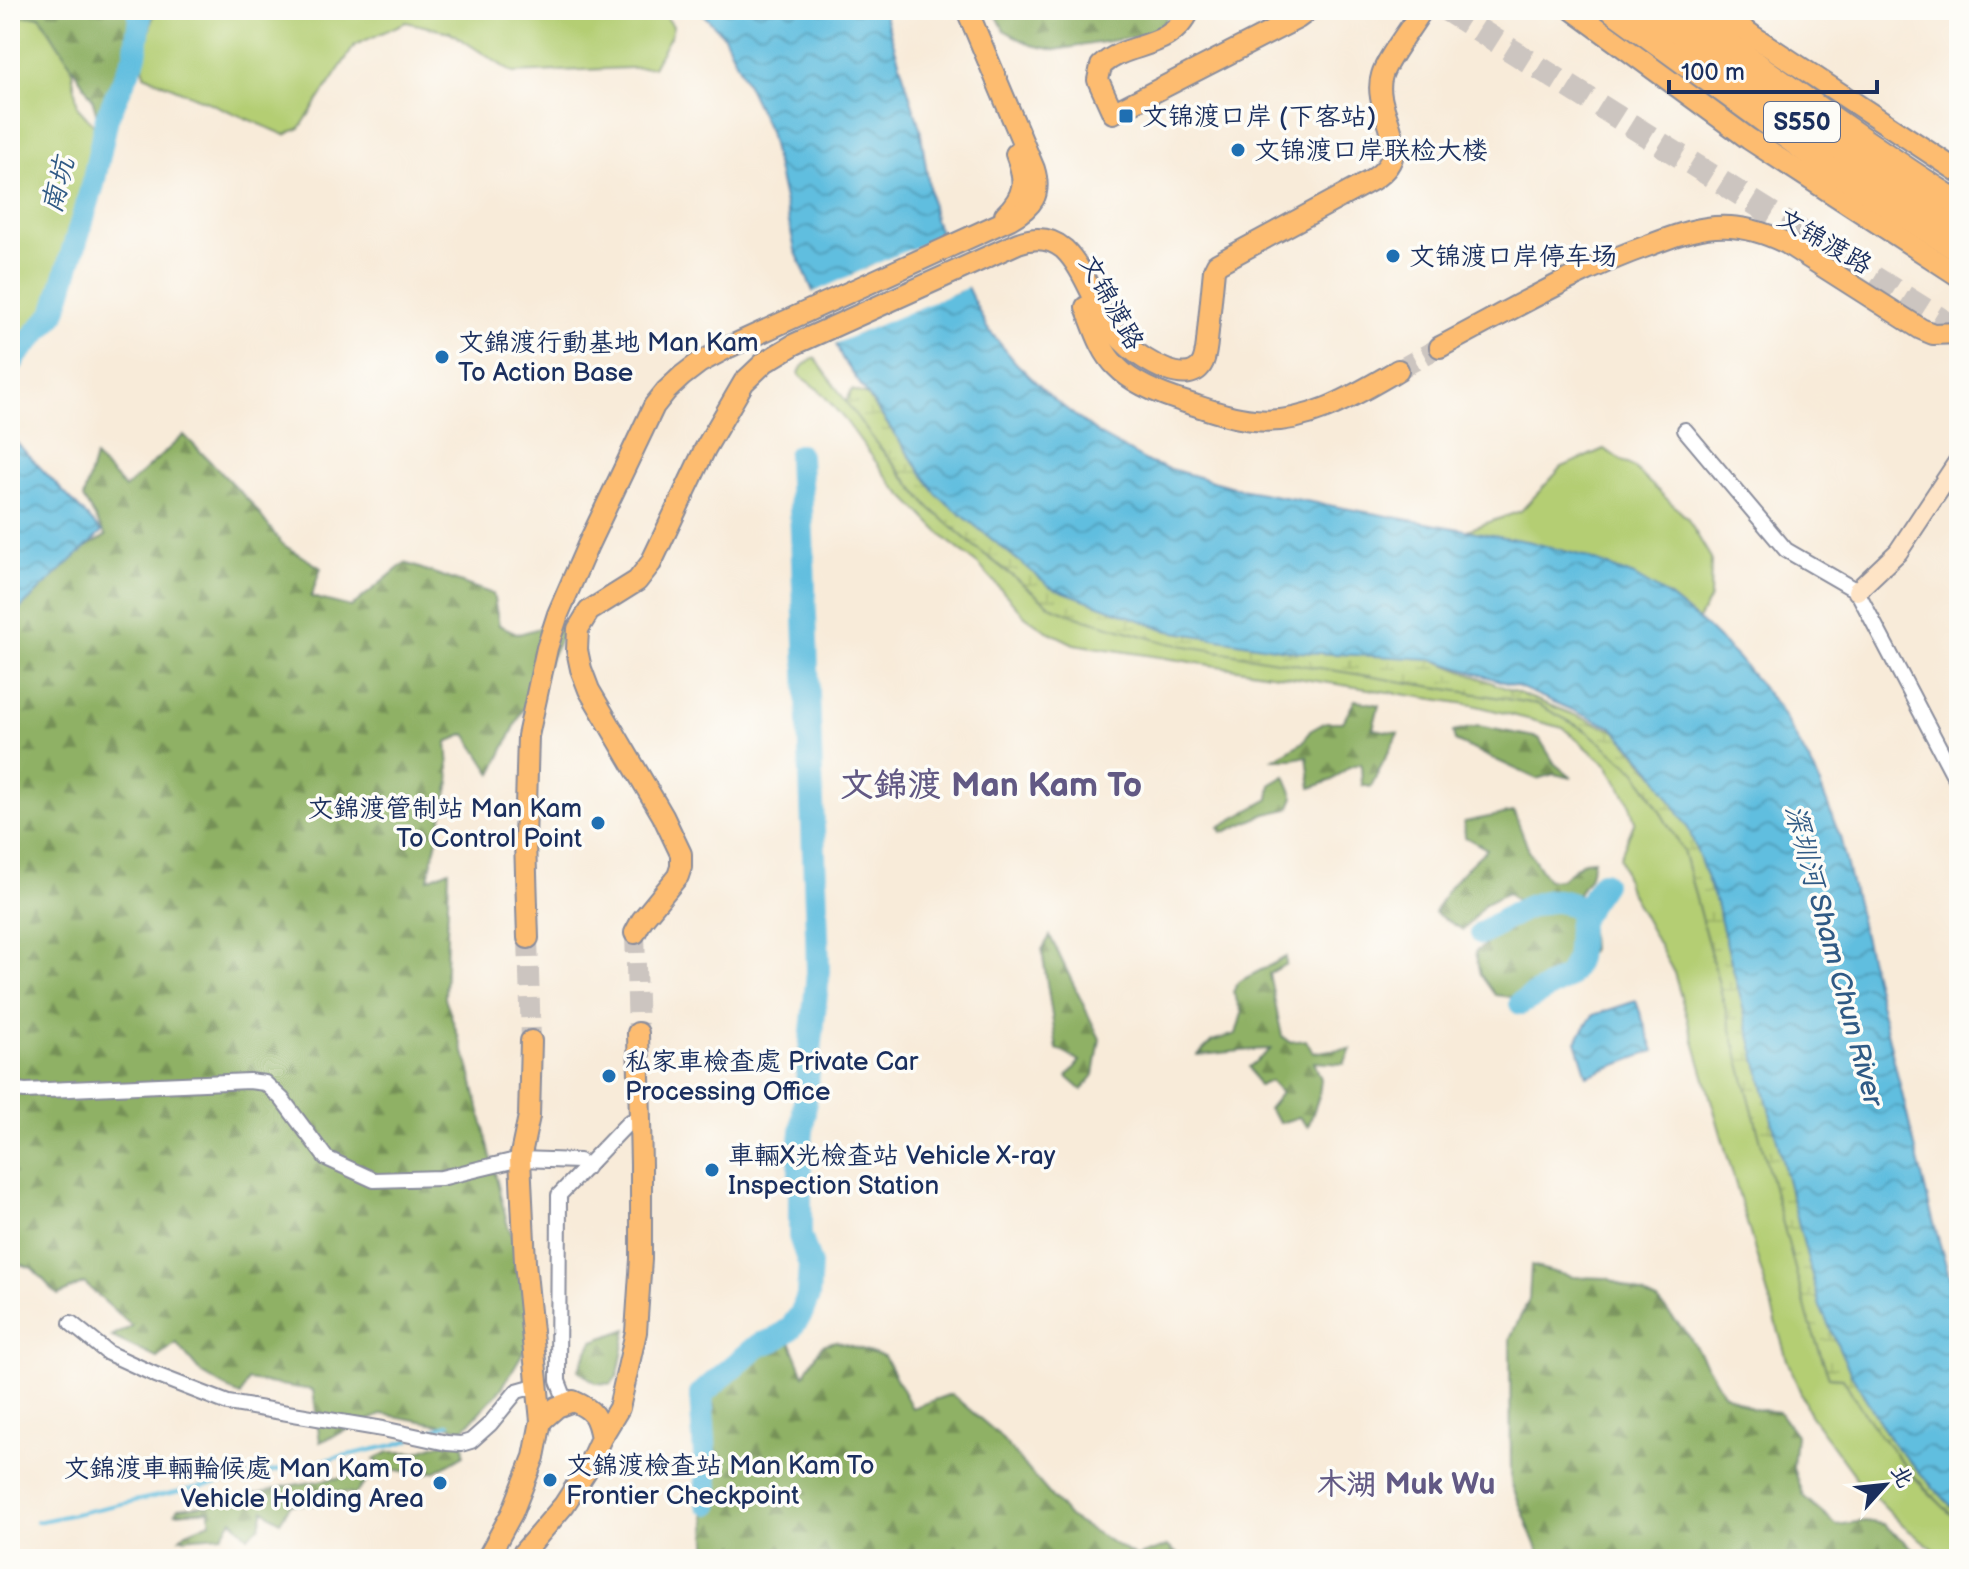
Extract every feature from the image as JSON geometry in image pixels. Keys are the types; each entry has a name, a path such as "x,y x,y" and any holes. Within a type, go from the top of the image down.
{"highway":[{"path":"1613,10 1826,165 1959,250"},
{"name":"S550","path":"1650,10 1814,131 1959,228"},
{"name":"S550","path":"1683,10 1856,136 1959,204"}],"main road":[{"path":"955,10 1014,149 1023,180 1021,194 1013,207 978,233"},
{"path":"528,938 525,841 528,736 547,648 558,614 654,406 666,391 699,363 1024,211 1033,201 1038,186 1034,169 967,10"},
{"path":"1190,10 1181,25 1169,35 1114,57 1101,66 1098,80 1113,113 1309,10"},
{"name":"文锦渡路","path":"990,257 1028,239 1054,242 1071,257 1104,317 1128,347 1169,372 1194,372 1200,367 1205,354 1217,264 1372,180 1389,164 1393,156 1394,138 1381,99 1381,80 1387,65 1422,10"},
{"path":"1573,10 1749,139 1959,276"},
{"path":"1732,14 1959,172"},
{"name":"文锦渡路","path":"1440,347 1606,260 1695,230 1717,227 1736,227 1770,235 1921,329 1933,334 1959,333"},
{"name":"文锦渡路","path":"990,257 1028,248 1046,251 1056,257 1075,281 1103,347 1117,367 1132,379 1174,399 1224,415 1258,421 1287,419 1346,399 1398,370"},
{"path":"635,933 678,876 681,854 663,816 589,690 577,650 578,629 589,611 637,581 651,563 705,449 744,382 765,362 795,344 990,257"},
{"path":"518,1559 564,1505 619,1408 636,1332 641,1228 638,1033"},
{"path":"487,1559 512,1513 534,1457 541,1421 525,1262 520,1159 529,1116 531,1041"},
{"path":"541,1421 557,1407 573,1401 587,1407 597,1419 601,1438"}],"street":[{"path":"1685,430 1786,550 1857,591 1959,785"},
{"path":"1857,591 1898,552 1959,460"},
{"path":"10,1089 265,1083 282,1099 326,1158 374,1180 441,1178 520,1159 579,1161 586,1168"},
{"path":"567,1404 558,1381 559,1195 629,1122"},
{"path":"71,1323 108,1353 228,1403 447,1443 471,1441 490,1424 517,1391 531,1387 538,1392"}],"green space":[{"path":"10,10 53,10 66,33 78,108 103,135 54,314 26,344 10,368"},
{"path":"10,10 132,10 114,122 99,122 92,98 40,16 10,17"},
{"path":"154,10 661,10 673,26 653,67 513,73 450,32 406,22 355,45 300,128 285,135 144,75 143,62"},
{"path":"994,10 1168,10 1166,20 1154,31 1055,50 1031,45 1004,30"},
{"path":"815,358 875,442 929,507 1049,604 1171,643 1538,704 1590,733 1636,771 1683,850 1815,1338 1829,1377 1843,1378 1918,1482 1959,1522 1959,1559 1947,1559 1903,1526 1856,1478 1810,1415 1787,1360 1674,973 1628,888 1620,857 1635,821 1628,800 1607,765 1563,728 1473,705 1074,644 1045,630 1025,616 979,565 948,541 893,485 846,421 820,391 799,375 802,367"},
{"path":"852,390 867,395 937,495 1431,659 1616,731 1682,806 1959,1500 1959,1522 1895,1454 1843,1378 1829,1377 1809,1321 1683,850 1636,771 1584,729 1537,704 1168,643 1052,607 929,507 846,402"},
{"path":"184,435 252,504 282,544 321,568 311,597 351,607 405,563 493,594 499,625 519,634 571,619 492,774 466,734 447,742 450,782 428,879 449,870 445,998 469,1067 508,1226 547,1312 502,1388 464,1429 383,1414 320,1442 313,1390 248,1380 241,1396 201,1373 176,1343 157,1358 112,1337 132,1326 84,1283 58,1295 32,1268 10,1261 10,607 60,561 106,536 83,498 95,457 125,488"},
{"path":"1604,449 1634,468 1687,518 1711,558 1710,598 1698,620 1668,596 1531,542 1464,531 1521,511 1562,467"},
{"path":"1355,700 1379,705 1373,729 1398,733 1371,787 1362,785 1361,763 1311,788 1307,756 1274,759 1303,742 1310,731 1326,722 1343,722"},
{"path":"1478,726 1539,738 1555,764 1572,778 1554,774 1537,779 1455,741 1453,732"},
{"path":"1285,776 1294,797 1289,809 1266,814 1222,833 1219,827 1269,799 1271,784"},
{"path":"1514,812 1530,853 1548,880 1561,879 1584,861 1594,860 1589,878 1578,893 1589,920 1591,951 1553,976 1512,997 1495,995 1480,974 1475,952 1520,919 1520,903 1507,893 1485,904 1463,930 1435,913 1464,870 1487,849 1465,837 1464,822"},
{"path":"1050,936 1100,1039 1094,1075 1082,1090 1067,1077 1080,1061 1057,1049 1042,950"},
{"path":"1286,957 1286,964 1269,974 1282,1036 1289,1042 1306,1040 1313,1053 1351,1049 1344,1064 1314,1062 1321,1079 1319,1096 1308,1127 1299,1117 1280,1123 1268,1109 1281,1093 1270,1081 1259,1086 1249,1067 1271,1049 1198,1055 1212,1041 1236,1034 1242,1013 1233,992 1238,982"},
{"path":"1531,1266 1573,1277 1607,1278 1658,1301 1689,1336 1723,1393 1753,1409 1779,1412 1796,1435 1793,1468 1803,1496 1837,1525 1865,1521 1883,1524 1922,1559 1542,1559 1511,1483 1510,1338 1529,1299"},
{"path":"627,1329 618,1375 611,1384 596,1383 578,1370 593,1341"},
{"path":"787,1334 804,1375 822,1345 835,1341 884,1356 912,1408 951,1394 997,1433 1069,1517 1137,1557 1167,1546 1184,1559 708,1559 706,1523 694,1461 701,1433 692,1414 693,1396 751,1347"},
{"path":"463,1436 464,1455 436,1471 422,1474 384,1468 374,1459 389,1452 416,1452"},
{"path":"371,1473 355,1494 329,1490 321,1505 291,1504 280,1521 264,1510 260,1526 248,1536 232,1520 222,1535 180,1538 186,1532 210,1522 210,1510 175,1513 178,1508"}],"water":[{"name":"深圳河 Sham Chun River","path":"699,10 883,10 920,128 934,219 987,328 1016,363 1052,398 1100,435 1150,463 1240,489 1531,542 1583,556 1634,576 1668,596 1737,657 1779,708 1815,772 1840,837 1929,1205 1950,1280 1959,1298 1959,1511 1893,1444 1851,1374 1820,1307 1716,903 1689,830 1650,767 1612,727 1519,687 1431,659 1298,652 1169,631 1051,587 937,495 842,358 795,250 769,131 724,36"},
{"path":"10,436 102,532 10,618"},
{"path":"1636,1001 1654,1051 1587,1076 1576,1041 1593,1015"}],"pier":[{"path":"946,235 971,286 832,345 810,294"}],"waterway":[{"name":"南坑","path":"10,365 54,314 93,184 107,117 135,56 141,10"},
{"path":"708,1503 701,1394 759,1345 774,1340 790,1329 801,1314 808,1296 810,1265 800,1236 800,1151 818,973 799,456"},
{"path":"1521,1003 1567,977 1573,969 1582,916 1603,883"},
{"path":"1482,933 1518,912 1548,901 1587,909"},
{"path":"425,1433 449,1424"},
{"path":"37,1522 410,1440"}],"tunnel":[{"path":"1447,10 1959,331"},
{"path":"1398,370 1440,347"},
{"path":"635,933 638,1033"},
{"path":"528,938 531,1041"}],"place":[{"name":"文锦渡口岸 (下客站)","path":"1126,116"},
{"name":"文锦渡口岸联检大楼","path":"1238,150"},
{"name":"文锦渡口岸停车场","path":"1393,256"},
{"name":"文錦渡行動基地 Man Kam To Action Base","path":"442,357"},
{"name":"文錦渡管制站 Man Kam To Control Point","path":"598,823"},
{"name":"私家車檢查處 Private Car Processing Office","path":"609,1076"},
{"name":"車輛X光檢查站 Vehicle X-ray Inspection Station","path":"712,1170"},
{"name":"文錦渡檢查站 Man Kam To Frontier Checkpoint","path":"550,1480"},
{"name":"文錦渡車輛輪候處 Man Kam To Vehicle Holding Area","path":"440,1483"}],"district":[{"name":"文錦渡 Man Kam To","path":"991,784"},
{"name":"木湖 Muk Wu","path":"1406,1484"}]}
